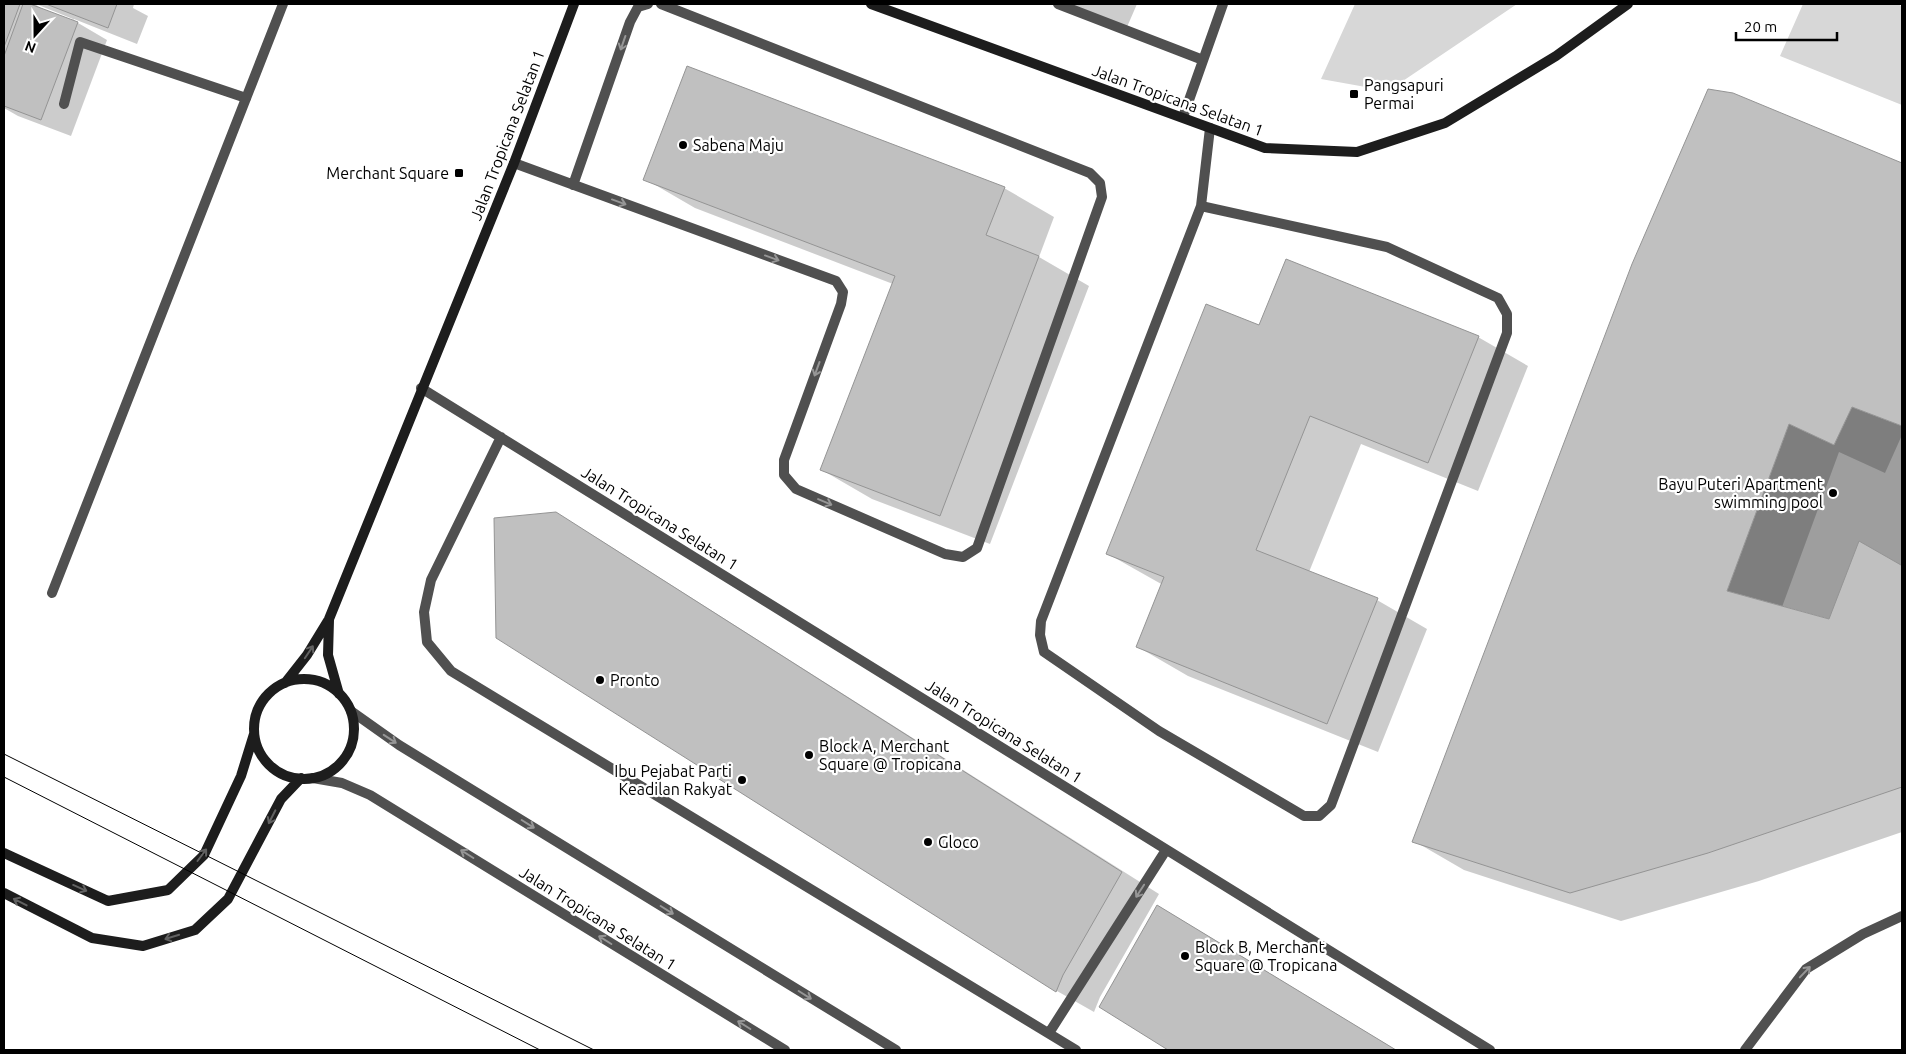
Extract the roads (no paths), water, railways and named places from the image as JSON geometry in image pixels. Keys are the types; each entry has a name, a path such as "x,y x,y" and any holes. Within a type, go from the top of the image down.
{"street":[{"path":"52,593 283,4"},
{"name":"Jalan Tropicana Selatan 1","path":"329,618 514,163 574,4"},
{"path":"574,185 630,22 638,7 648,4"},
{"path":"514,163 836,281 843,292 841,304 784,460 784,476 796,489 945,554 963,557 977,548 1102,197 1100,183 1090,173 661,4"},
{"name":"Jalan Tropicana Selatan 1","path":"871,4 1265,148 1357,152 1446,123 1556,56 1628,4"},
{"path":"1058,4 1203,60"},
{"path":"1183,118 1222,4"},
{"path":"64,104 80,42 246,98"},
{"path":"1201,206 1387,247 1498,298 1507,314 1507,333 1331,805 1319,816 1304,816 1159,731 1044,652 1040,635 1041,621 1201,206 1210,128"},
{"name":"Jalan Tropicana Selatan 1","path":"422,388 1490,1050"},
{"path":"502,437 431,580 424,612 427,642 451,671 1076,1050"},
{"path":"285,683 307,655 329,618"},
{"path":"329,618 328,655 339,694"},
{"path":"4,853 108,901 168,890 204,855 241,776 261,703 271,692 285,683 299,679 314,680 327,685 346,701 351,711 354,725 354,739 348,753 339,764 327,773 313,778 300,778 284,774 269,764 259,751 254,734"},
{"path":"351,711 398,745 896,1050"},
{"path":"4,893 92,938 143,946 195,930 228,900 281,799 300,778"},
{"name":"Jalan Tropicana Selatan 1","path":"313,778 342,783 370,795 785,1050"},
{"path":"1049,1033 1166,850"},
{"path":"1745,1050 1806,969 1863,934 1902,916"}],"tram line":[{"path":"4,754 594,1050"},
{"path":"4,777 540,1050"}],"place":[{"name":"Pangsapuri Permai","path":"1354,94"},
{"name":"Sabena Maju","path":"683,145"},
{"name":"Merchant Square","path":"459,173"},
{"name":"Bayu Puteri Apartment swimming pool","path":"1833,493"},
{"name":"Pronto","path":"600,680"},
{"name":"Block A, Merchant Square @ Tropicana","path":"809,755"},
{"name":"Ibu Pejabat Parti Keadilan Rakyat","path":"742,780"},
{"name":"Gloco","path":"928,842"},
{"name":"Block B, Merchant Square @ Tropicana","path":"1185,956"}]}
